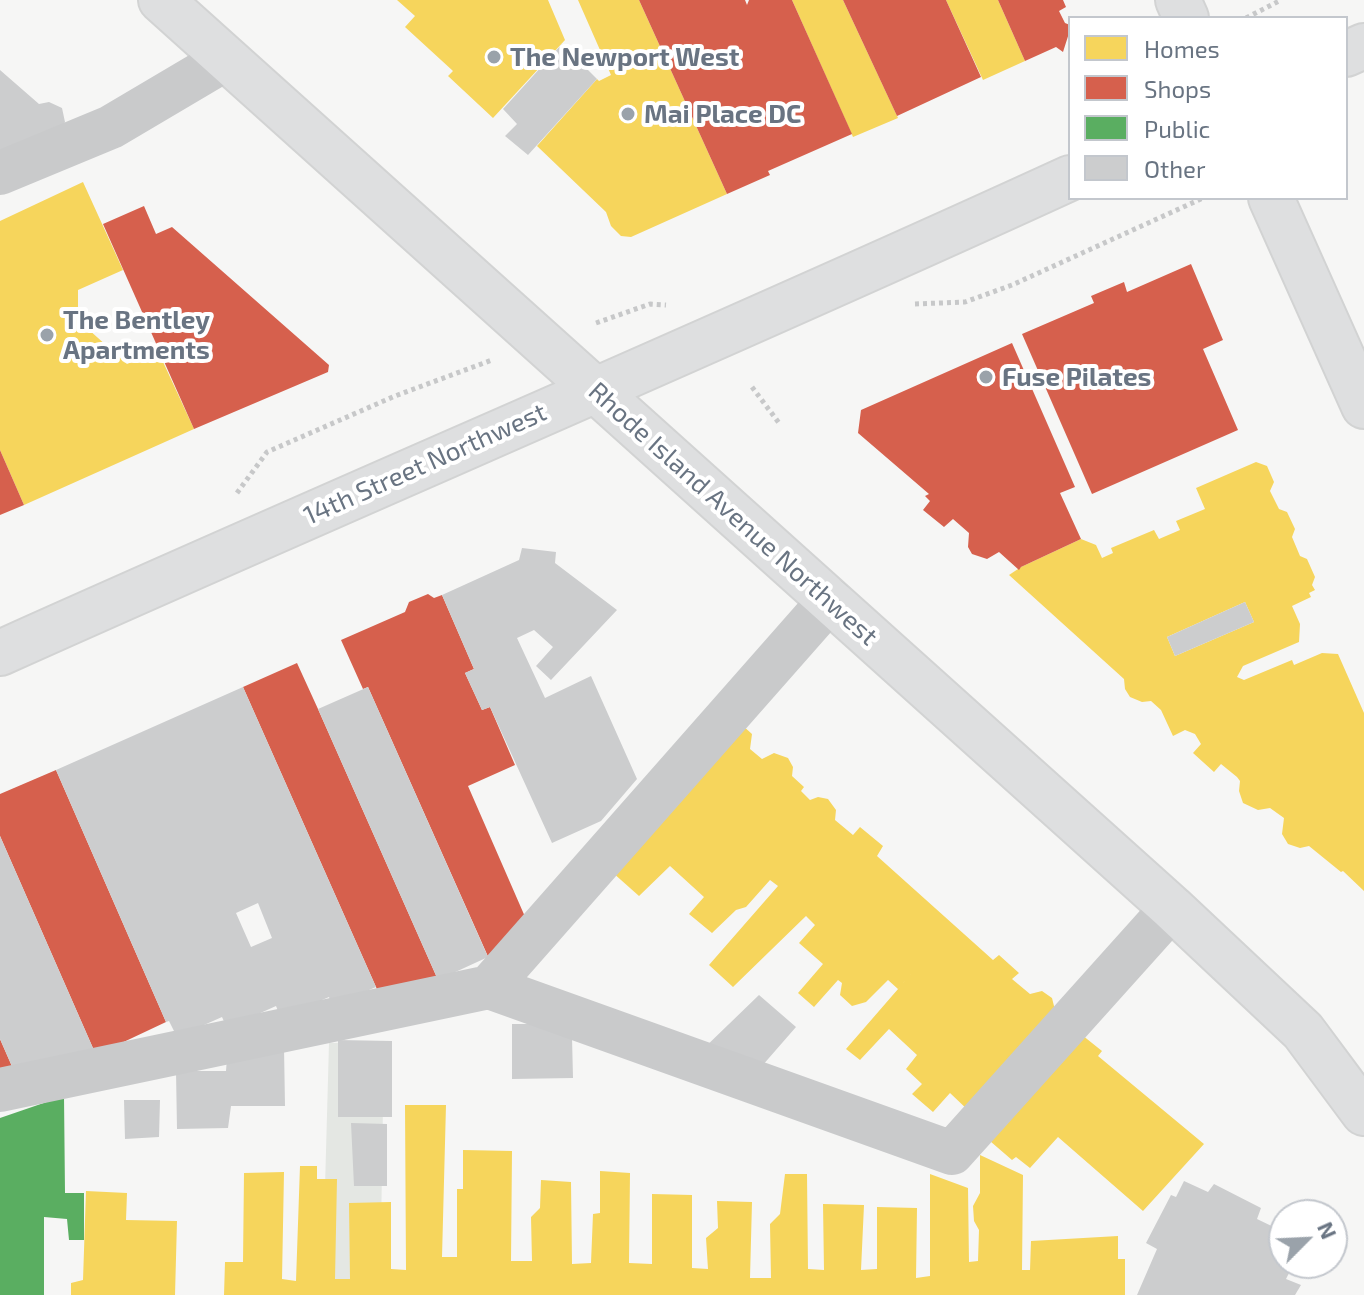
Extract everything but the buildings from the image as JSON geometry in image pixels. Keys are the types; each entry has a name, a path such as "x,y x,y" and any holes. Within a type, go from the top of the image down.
{"main road":[{"name":"Rhode Island Avenue Northwest","path":"161,0 1172,908 1303,1031 1364,1113"},
{"name":"14th Street Northwest","path":"0,653 711,337 827,289 1068,179"},
{"path":"1272,200 1364,406"},
{"name":"Rhode Island Avenue Northwest","path":"1303,1031 1364,1061"}],"lane":[{"path":"0,173 111,127 226,59"},
{"path":"489,987 830,600"},
{"path":"0,1090 489,987 952,1153 1172,908"}],"path":[{"path":"1250,16 1281,0"},
{"path":"914,304 965,302 1012,285 1199,200"},
{"path":"231,500 267,452 473,366"},
{"path":"752,387 779,423"}],"shaded area":[{"path":"384,1042 380,1295 322,1295 329,1043"}],"place":[{"name":"The Newport West","path":"494,57"},
{"name":"Mai Place DC","path":"628,114"},
{"name":"The Bentley Apartments","path":"47,335"},
{"name":"Fuse Pilates","path":"986,377"}]}
